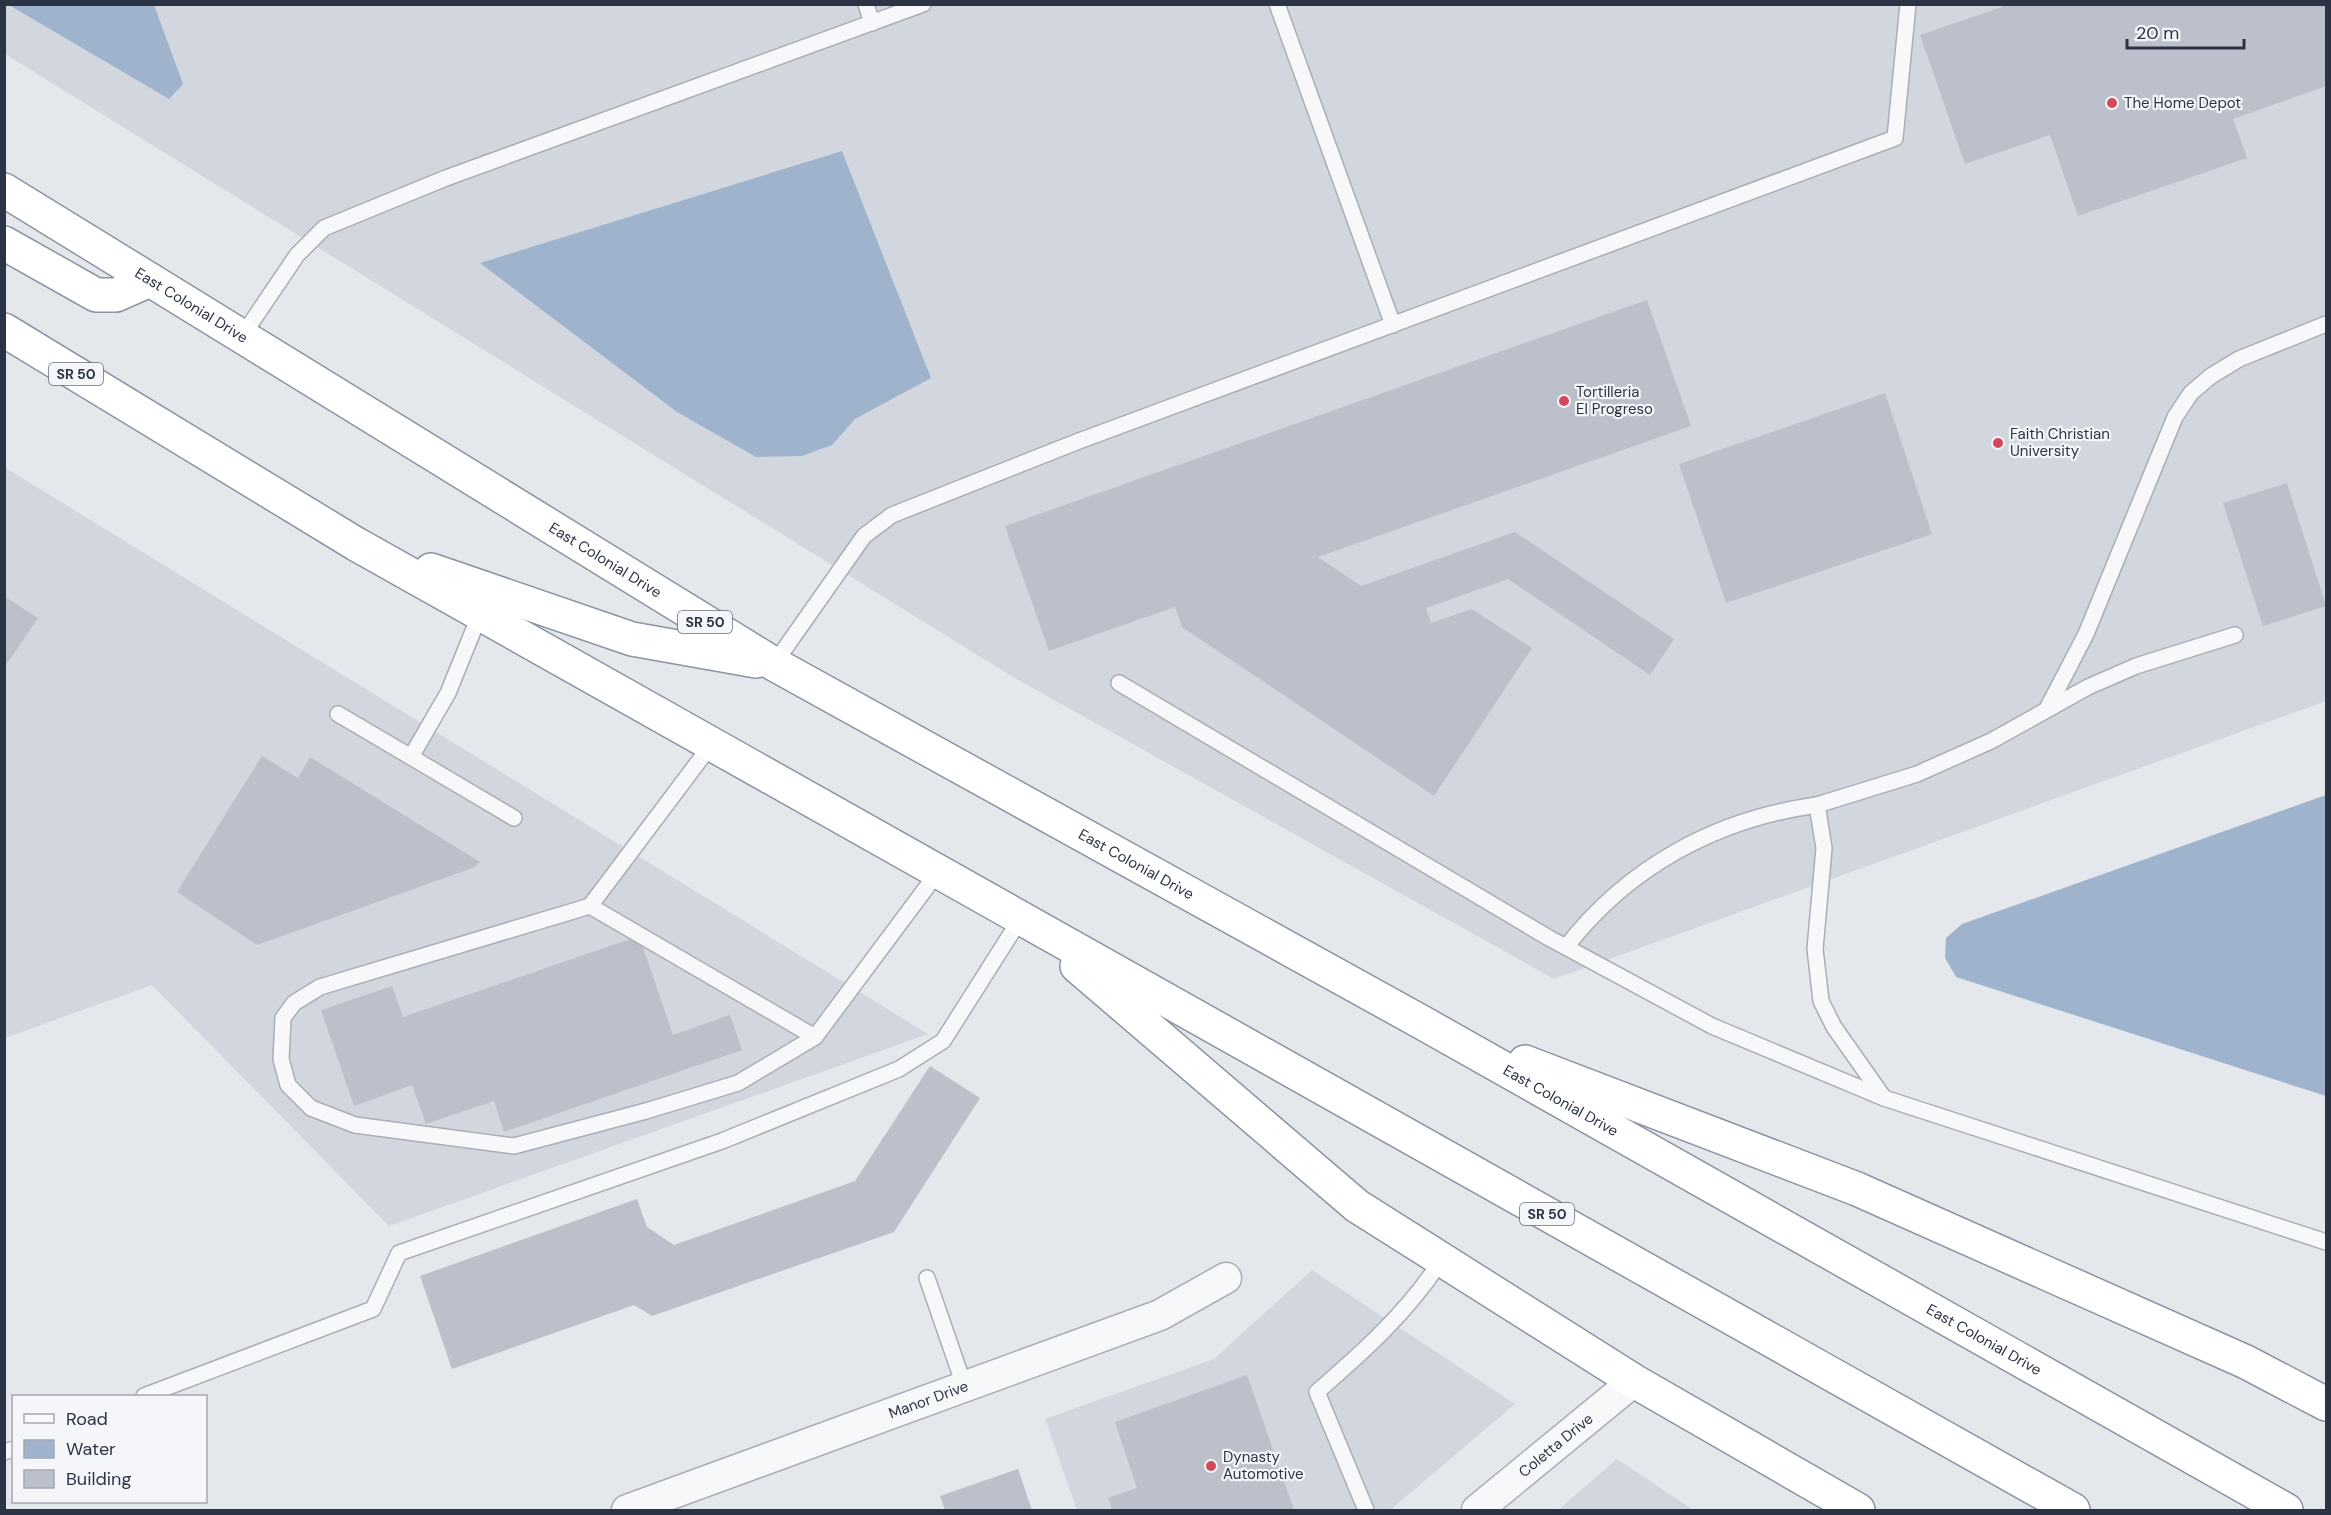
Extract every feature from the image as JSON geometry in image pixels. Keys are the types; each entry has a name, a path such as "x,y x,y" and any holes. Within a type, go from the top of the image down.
{"highway":[{"name":"East Colonial Drive","path":"4,190 243,335 774,664 1423,1023 2286,1510"},
{"path":"4,243 96,295 116,295 150,280"},
{"name":"SR 50","path":"4,330 356,544 2073,1510"},
{"path":"356,544 632,639 774,664"},
{"path":"1021,918 1357,1206 1634,1381 1858,1510"},
{"path":"1423,1023 1857,1189 2246,1362 2326,1404"}],"street":[{"name":"Manor Drive","path":"627,1510 1160,1316 1226,1278"},
{"name":"Coletta Drive","path":"1477,1510 1634,1381"}],"lane":[{"path":"866,4 872,23"},
{"path":"243,335 297,255 324,228 457,174 923,4"},
{"path":"1277,4 1392,325"},
{"path":"774,664 864,536 892,515 1079,441 1895,138 1908,4"},
{"path":"2047,709 2086,633 2175,417 2191,393 2239,359 2326,324"},
{"path":"411,757 448,693 480,614"},
{"path":"1566,947 1610,896 1689,845 1759,816 1817,805 1927,770 2136,666 2235,635"},
{"path":"1119,682 1566,947 1712,1026 1884,1098 2326,1242"},
{"path":"338,714 514,818"},
{"path":"711,745 590,906 320,987 294,1003 283,1018 281,1059 288,1085 311,1108 355,1125 514,1146 646,1111 738,1083 815,1037 938,872"},
{"path":"1817,805 1824,848 1815,949 1821,1001 1834,1027 1884,1098"},
{"path":"590,906 815,1037"},
{"path":"147,1395 373,1309 399,1253 722,1141 899,1069 943,1041 1021,918"},
{"path":"1361,1509 1317,1392 1393,1324 1421,1292 1442,1260"},
{"path":"927,1278 965,1388"}],"shaded area":[{"path":"4,5 2326,5 2326,701 1554,979 1013,677 5,54"},
{"path":"4,467 928,1034 389,1226 152,985 5,1038"},
{"path":"1312,1270 1515,1404 1390,1510 1077,1510 1045,1419 1214,1359"},
{"path":"1617,1459 1693,1510 1558,1510"}],"water":[{"path":"9,5 154,5 183,84 169,99"},
{"path":"842,151 931,378 855,419 832,445 802,456 756,457 677,412 480,263"},
{"path":"2326,795 2326,1096 1956,977 1945,958 1946,938 1962,924"}],"building":[{"name":"The Home Depot","path":"2001,4 2326,4 2326,86 2233,119 2247,158 2078,216 2050,135 1965,164 1920,35 2002,7"},
{"path":"1647,300 1691,426 1318,557 1361,586 1515,532 1674,639 1650,675 1508,579 1426,608 1431,623 1472,609 1532,648 1434,796 1182,627 1175,607 1049,651 1005,526"},
{"path":"1885,393 1932,534 1726,603 1679,464"},
{"path":"2287,483 2326,606 2263,626 2223,503"},
{"path":"4,596 38,618 4,668"},
{"path":"262,756 298,778 310,757 480,862 475,867 257,945 177,892"},
{"path":"639,936 673,1035 730,1015 742,1050 504,1132 494,1101 426,1124 412,1085 354,1106 321,1010 392,986 403,1017"},
{"path":"930,1066 980,1098 894,1232 652,1316 634,1305 452,1369 420,1276 637,1199 647,1227 674,1245 855,1181"},
{"path":"1247,1375 1294,1510 1112,1510 1108,1498 1137,1488 1115,1422"},
{"path":"1018,1469 1032,1510 945,1510 940,1496"}],"place":[{"name":"The Home Depot","path":"2112,103"},
{"name":"Tortilleria El Progreso","path":"1564,401"},
{"name":"Faith Christian University","path":"1998,443"},
{"name":"Dynasty Automotive","path":"1211,1466"}]}
